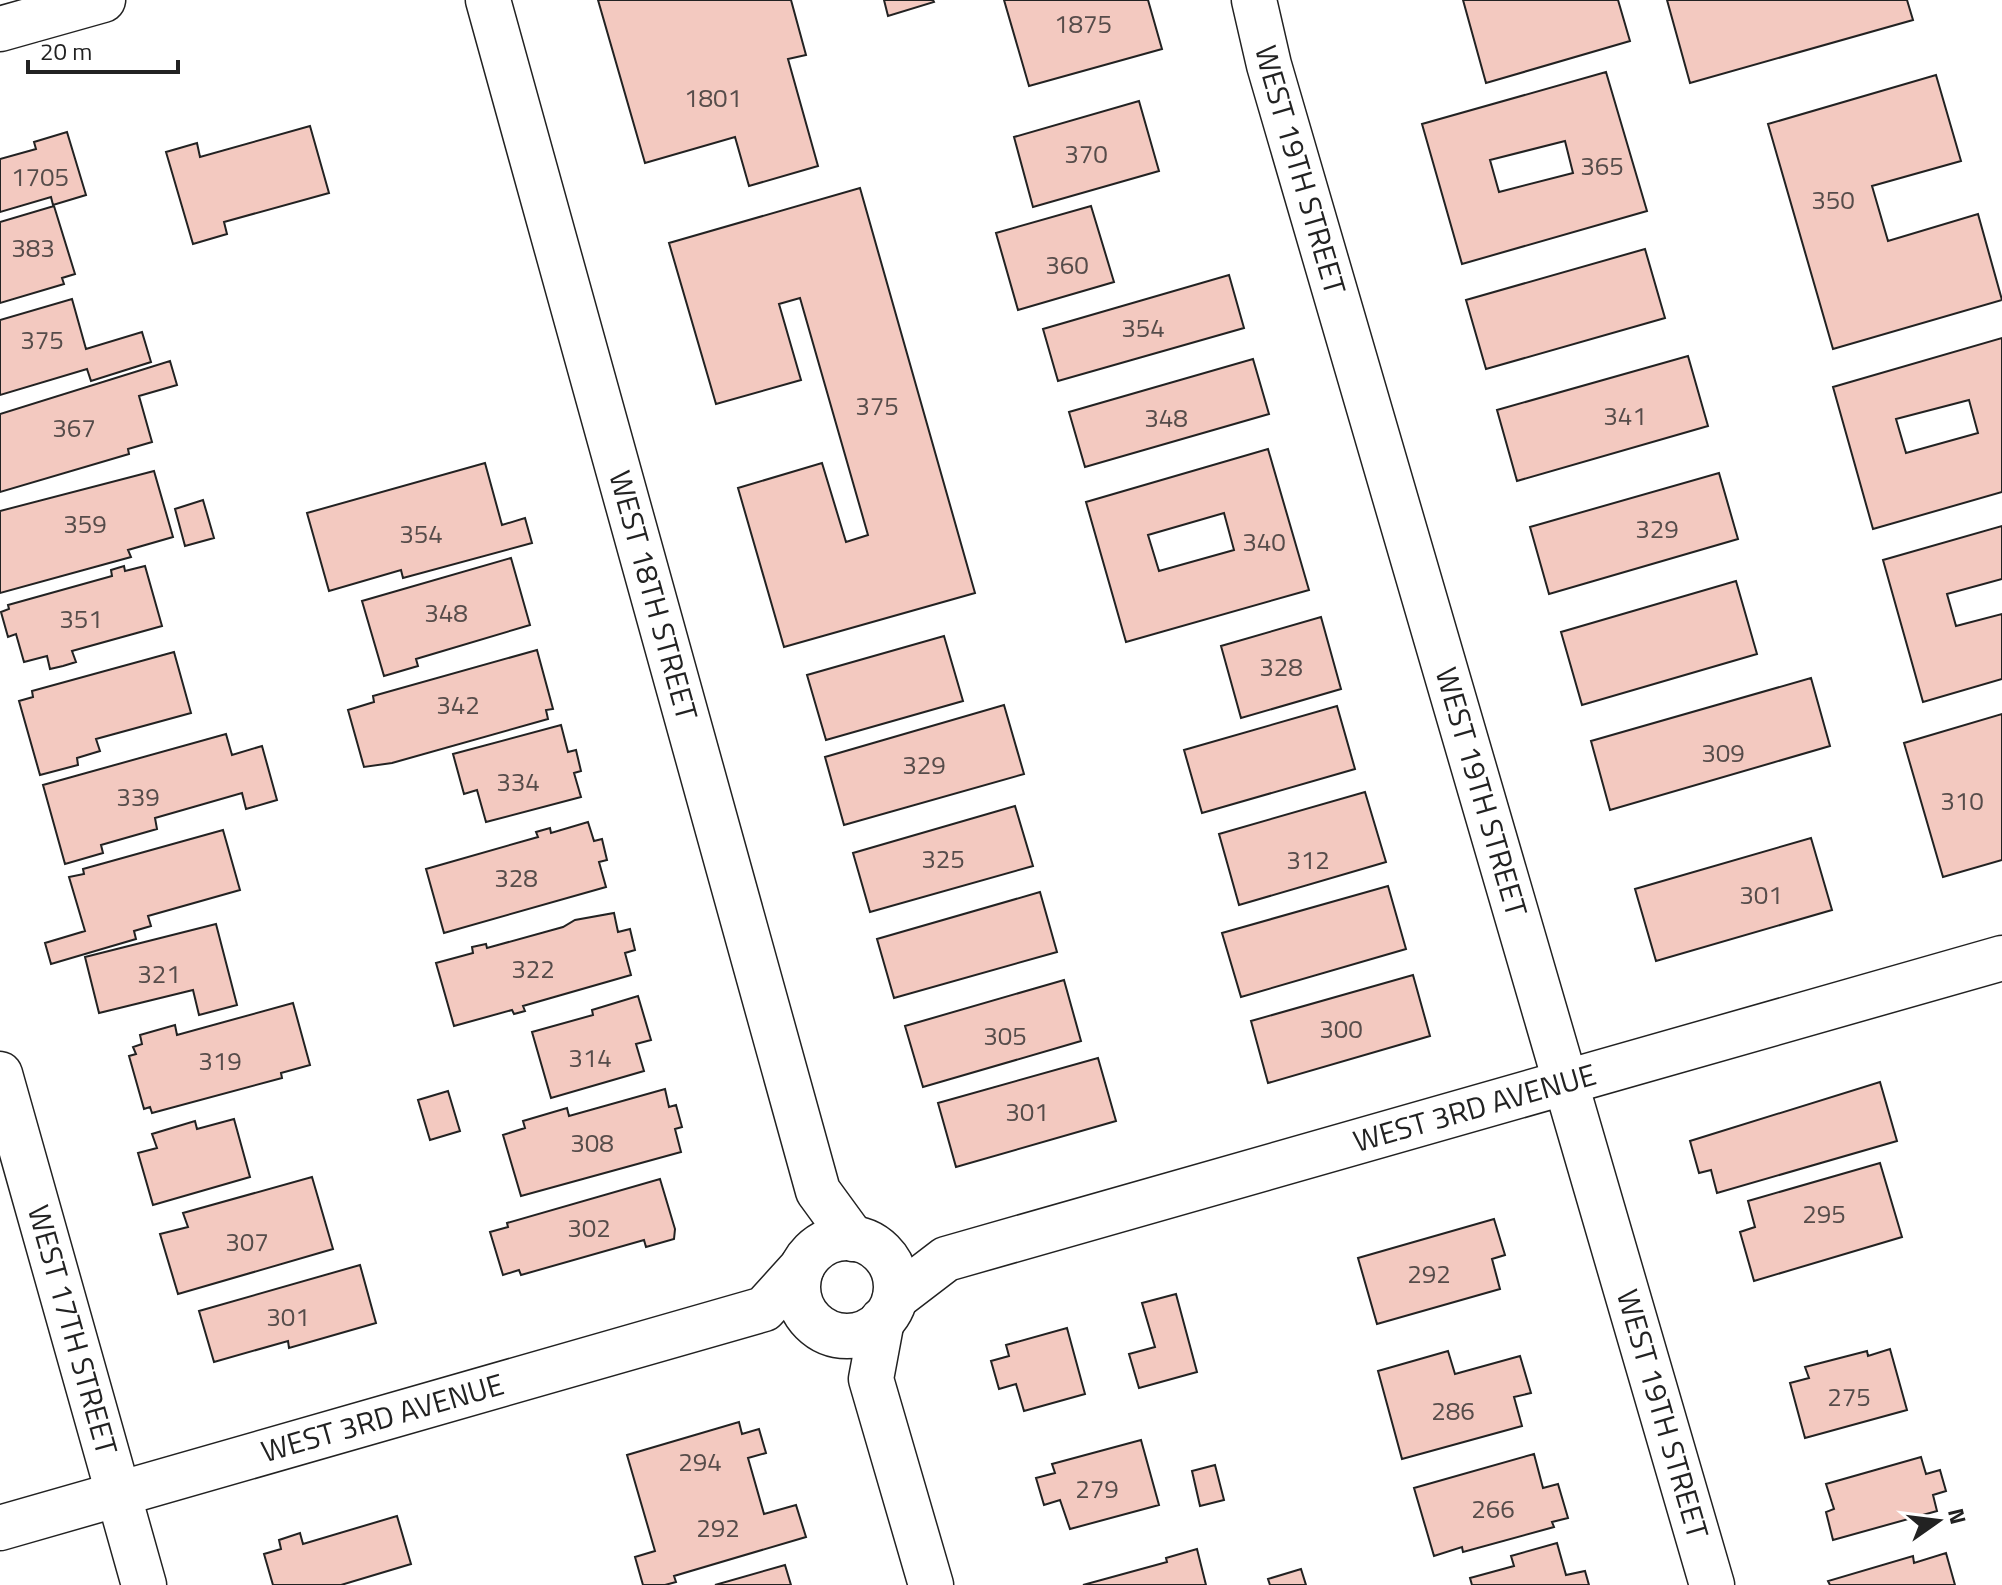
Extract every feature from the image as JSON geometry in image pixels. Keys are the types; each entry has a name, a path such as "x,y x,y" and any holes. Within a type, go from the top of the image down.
{"street":[{"path":"0,29 103,0"},
{"name":"WEST 18TH STREET","path":"488,0 818,1191 806,1260"},
{"name":"WEST 19TH STREET","path":"1254,0 1269,65 1712,1585"},
{"name":"WEST 3RD AVENUE","path":"888,1309 946,1259 2002,958"},
{"name":"WEST 17TH STREET","path":"0,1074 144,1585"},
{"name":"WEST 18TH STREET","path":"818,1191 867,1245"},
{"path":"871,1379 896,1281 890,1264 867,1245 837,1239 823,1244 764,1309 846,1336 862,1334 877,1326 888,1309"},
{"name":"WEST 3RD AVENUE","path":"867,1245 946,1259"},
{"path":"806,1260 798,1282 798,1298 804,1312 871,1379 931,1585"},
{"name":"WEST 3RD AVENUE","path":"0,1528 764,1309"}],"building":[{"path":"598,0 791,0 806,55 788,59 818,166 749,186 735,137 645,163"},
{"path":"884,0 933,0 934,2 888,16"},
{"path":"1004,0 1148,0 1162,49 1029,86"},
{"path":"1463,0 1618,0 1630,41 1486,83"},
{"path":"1667,0 1907,0 1913,20 1690,83"},
{"path":"1606,72 1647,211 1462,264 1422,124","holes":["1565,141 1573,173 1499,192 1490,160"]},
{"path":"1936,75 1961,161 1872,186 1888,241 1978,214 2002,300 1833,349 1768,124"},
{"path":"1139,101 1159,171 1033,207 1014,137"},
{"path":"310,126 329,193 224,222 227,234 193,244 166,152 197,143 200,157"},
{"path":"67,132 86,195 53,205 51,197 0,212 0,159 36,149 34,142"},
{"path":"860,188 975,593 784,647 738,488 822,463 846,542 868,535 800,298 779,304 801,380 716,404 669,243"},
{"path":"54,206 75,274 62,278 64,284 0,303 0,222"},
{"path":"1091,206 1114,282 1018,310 996,233"},
{"path":"1645,249 1665,318 1486,369 1466,300"},
{"path":"1229,275 1244,328 1058,381 1043,329"},
{"path":"72,299 86,349 142,332 151,362 91,381 87,369 0,395 0,320"},
{"path":"2002,338 2002,492 1873,529 1833,387","holes":["1969,400 1978,433 1906,453 1896,419"]},
{"path":"1688,356 1708,426 1517,481 1497,410"},
{"path":"1253,359 1269,414 1085,467 1069,412"},
{"path":"170,361 177,385 139,396 152,442 128,449 129,454 0,492 0,414"},
{"path":"1268,449 1309,590 1126,642 1086,502","holes":["1224,513 1234,550 1159,571 1148,535"]},
{"path":"485,463 502,525 525,518 532,543 403,578 401,570 329,591 307,513"},
{"path":"154,471 173,537 128,550 131,557 0,593 0,511"},
{"path":"1719,473 1738,539 1549,594 1530,527"},
{"path":"203,500 214,538 185,546 175,509"},
{"path":"2002,526 2002,579 1947,594 1956,626 2002,614 2002,679 1923,702 1883,560"},
{"path":"511,558 530,625 416,659 418,666 384,676 362,601"},
{"path":"124,566 125,571 145,566 162,626 72,651 76,662 63,666 50,669 47,656 24,662 16,634 8,637 1,612 9,609 8,605 112,576 111,570"},
{"path":"1736,581 1757,654 1582,705 1561,632"},
{"path":"1321,617 1341,689 1241,718 1221,646"},
{"path":"944,636 963,701 826,740 807,675"},
{"path":"537,650 553,709 546,710 548,719 392,763 364,767 348,710 374,702 373,696"},
{"path":"174,652 191,713 96,739 100,751 77,758 78,765 40,775 19,701 33,697 32,691"},
{"path":"1811,678 1830,746 1610,810 1591,741"},
{"path":"1004,705 1024,774 844,825 825,757"},
{"path":"1337,706 1355,769 1202,813 1184,750"},
{"path":"2002,714 2002,860 1943,877 1904,743"},
{"path":"561,725 568,752 576,750 581,771 574,773 581,797 486,822 477,790 464,794 453,754"},
{"path":"226,734 232,755 262,746 277,800 246,809 242,793 155,818 157,829 101,845 103,853 65,864 43,785"},
{"path":"1365,792 1386,862 1239,905 1219,834"},
{"path":"1015,806 1033,866 870,912 853,853"},
{"path":"588,822 594,841 602,839 607,860 599,862 606,887 444,933 426,869 538,837 536,832 550,828 551,833"},
{"path":"223,830 240,890 148,916 151,926 134,931 136,939 51,964 45,943 85,931 69,877 84,874 83,869"},
{"path":"1811,838 1832,910 1656,961 1635,889"},
{"path":"1388,886 1406,949 1241,997 1222,933"},
{"path":"1040,892 1057,952 894,998 877,939"},
{"path":"614,913 618,932 630,929 635,950 625,953 631,975 523,1006 525,1011 514,1014 512,1010 454,1026 436,963 473,953 472,947 486,944 487,948 563,927 575,920"},
{"path":"216,924 237,1005 199,1015 193,990 99,1013 85,957"},
{"path":"1413,975 1430,1036 1268,1083 1251,1021"},
{"path":"1064,980 1081,1041 923,1087 905,1026"},
{"path":"638,996 651,1040 636,1044 644,1071 551,1098 532,1032 593,1015 592,1010"},
{"path":"293,1003 310,1065 281,1073 282,1078 152,1113 150,1107 144,1109 129,1056 136,1054 133,1047 142,1044 140,1035 175,1025 177,1035"},
{"path":"1098,1058 1116,1121 956,1167 938,1103"},
{"path":"1880,1082 1897,1141 1717,1193 1711,1170 1699,1173 1690,1141"},
{"path":"665,1089 669,1107 676,1105 682,1127 675,1129 681,1152 521,1196 503,1135 525,1128 523,1121 567,1108 569,1116"},
{"path":"448,1091 460,1131 430,1140 418,1100"},
{"path":"234,1119 250,1177 153,1205 138,1153 157,1148 152,1134 195,1121 197,1129"},
{"path":"1880,1163 1902,1237 1754,1281 1740,1232 1755,1227 1748,1201"},
{"path":"312,1177 333,1249 178,1294 160,1234 188,1227 183,1213"},
{"path":"660,1179 675,1229 674,1239 646,1247 644,1240 521,1275 519,1270 503,1275 490,1232 508,1227 507,1223"},
{"path":"1494,1219 1505,1255 1492,1259 1500,1289 1377,1324 1358,1258"},
{"path":"360,1265 376,1323 289,1348 288,1341 214,1362 199,1311"},
{"path":"1176,1294 1197,1372 1139,1388 1129,1354 1155,1347 1142,1303"},
{"path":"1067,1328 1085,1394 1024,1411 1016,1384 999,1389 991,1361 1009,1356 1006,1345"},
{"path":"1890,1349 1907,1410 1805,1438 1790,1383 1809,1378 1805,1367 1867,1351 1868,1356"},
{"path":"1448,1351 1455,1374 1520,1356 1531,1393 1514,1397 1522,1426 1402,1459 1378,1371"},
{"path":"739,1422 742,1434 759,1429 766,1453 748,1458 764,1514 796,1505 806,1537 674,1576 676,1582 643,1585 635,1557 655,1551 627,1455"},
{"path":"1141,1440 1159,1505 1070,1529 1060,1500 1044,1505 1036,1478 1055,1473 1052,1464"},
{"path":"1534,1454 1543,1488 1558,1484 1568,1518 1552,1522 1554,1527 1463,1552 1462,1547 1434,1556 1414,1488"},
{"path":"1921,1457 1926,1474 1940,1470 1946,1491 1933,1495 1937,1511 1833,1540 1826,1512 1834,1509 1826,1484"},
{"path":"1215,1465 1224,1500 1200,1506 1192,1471"},
{"path":"397,1516 411,1564 341,1585 273,1585 264,1554 281,1549 279,1540 300,1533 303,1544"},
{"path":"1557,1543 1566,1575 1585,1571 1589,1585 1472,1585 1470,1578 1514,1566 1511,1556"},
{"path":"1197,1549 1206,1585 1083,1585 1167,1562 1166,1558"},
{"path":"1946,1553 1955,1585 1830,1585 1828,1581 1913,1556 1914,1563"},
{"path":"785,1565 791,1585 715,1585"},
{"path":"1301,1569 1306,1585 1270,1585 1268,1579"}]}
